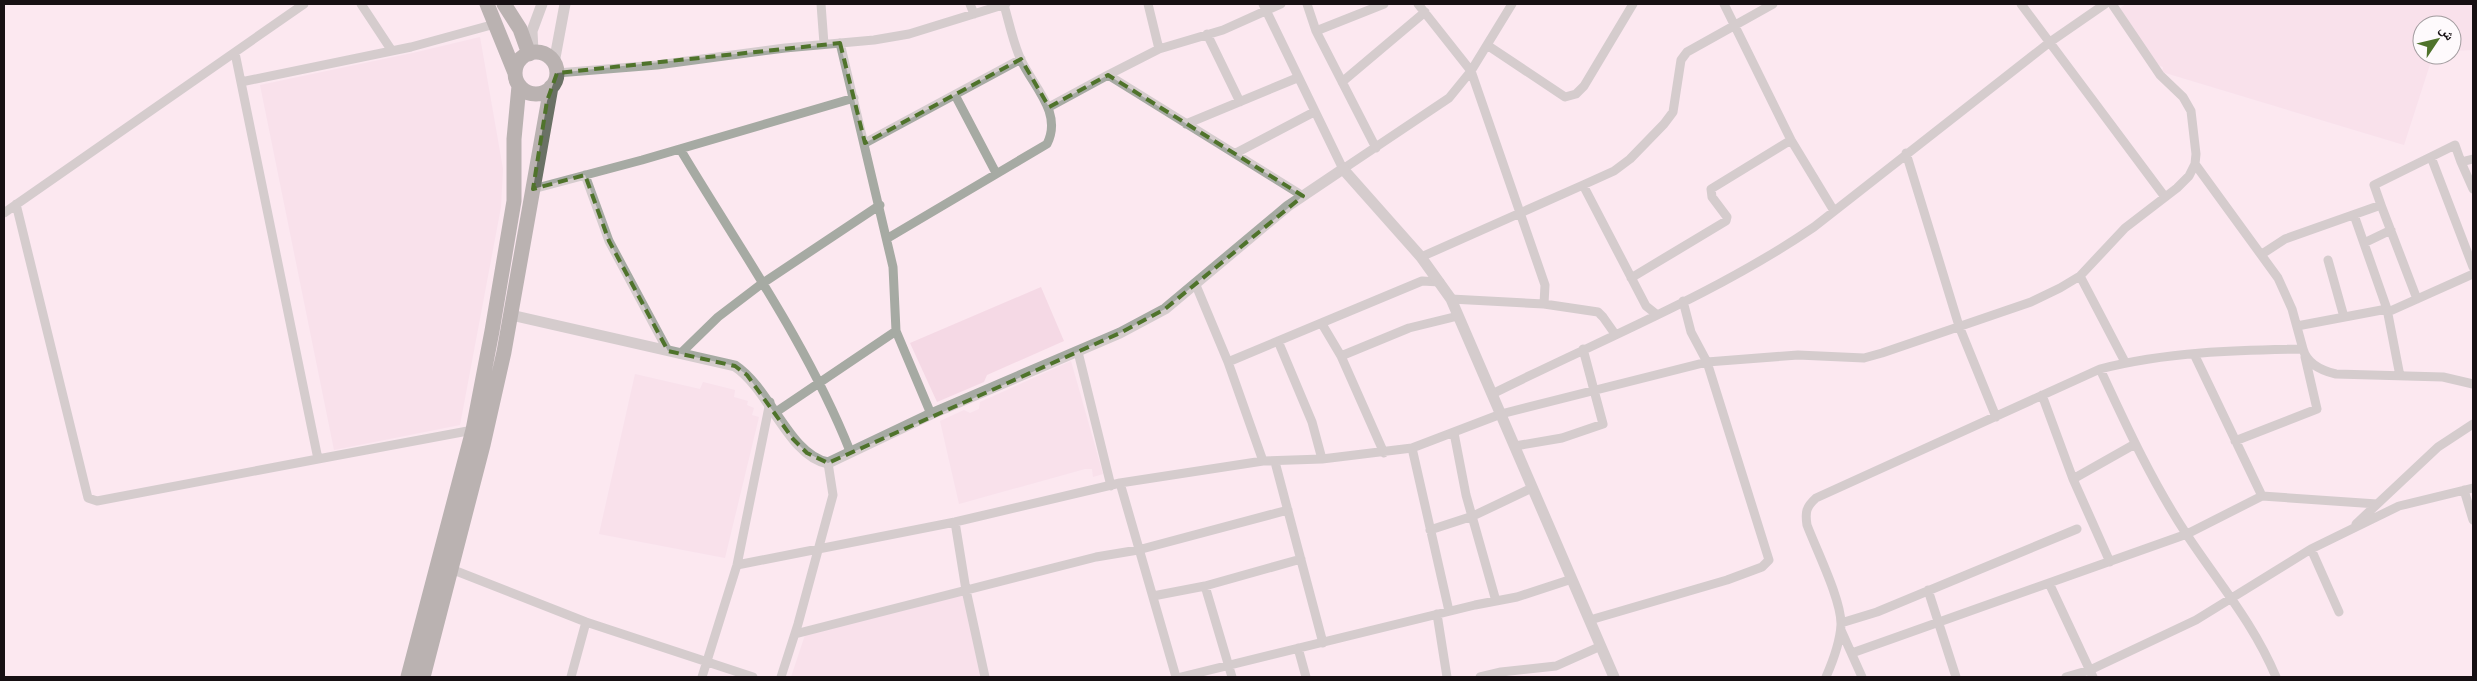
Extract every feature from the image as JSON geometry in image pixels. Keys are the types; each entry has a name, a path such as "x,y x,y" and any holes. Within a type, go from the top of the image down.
{"main road":[{"path":"486,4 517,79 529,93 535,94 547,91 554,74"},
{"path":"504,4 520,28 531,53"},
{"path":"408,677 472,430 514,202 514,139 519,61 531,53 545,55 554,74 546,110 511,315 483,445 423,677"}],"street":[{"path":"4,213 304,4"},
{"path":"361,4 392,51"},
{"path":"531,53 532,30 542,4"},
{"path":"565,4 554,74 666,64 909,34 1005,4 1021,60 1049,107 1050,137 1047,144 888,238"},
{"path":"821,4 824,44"},
{"path":"970,4 974,14"},
{"path":"1148,4 1159,49"},
{"path":"1049,107 1159,49 1223,30 1264,7 1281,4"},
{"path":"1307,4 1316,30 1376,148"},
{"path":"1316,30 1384,4"},
{"path":"1418,4 1470,71 1545,285 1544,304"},
{"path":"511,315 735,366 747,374 773,407 793,439 807,454 818,461 828,462 850,450 931,414 1120,333 1165,308 1303,196 1441,105 1457,90 1512,4"},
{"path":"1487,45 1565,97 1571,97 1584,86 1633,4"},
{"path":"1724,4 1790,140 1834,211"},
{"path":"1421,257 1584,185 1622,166 1664,124 1675,105 1681,60 1687,52 1773,4"},
{"path":"2022,4 2165,197"},
{"path":"1492,394 1683,301 1778,251 1834,211 2050,42 2105,4"},
{"path":"737,564 955,522 1115,485 1263,461 1322,459 1412,448 1502,414 1706,362 1798,355 1864,358 2031,302 2080,276 2125,228 2165,197 2188,176 2195,164 2195,141 2191,112 2187,104 2173,86 2160,75 2112,4"},
{"path":"1264,7 1343,169 1421,257 1451,298 1614,677"},
{"path":"1342,82 1425,12"},
{"path":"241,82 392,51 495,24"},
{"path":"1207,34 1240,102"},
{"path":"840,43 894,267 896,331 931,414"},
{"path":"235,53 318,459"},
{"path":"865,143 1021,60"},
{"path":"1108,75 1303,196"},
{"path":"1186,124 1297,78"},
{"path":"955,95 996,173"},
{"path":"533,189 680,149 854,98"},
{"path":"1236,153 1314,112"},
{"path":"1631,278 1726,222 1727,217 1712,197 1711,189 1790,140"},
{"path":"2417,299 2374,185 2455,145 2473,189"},
{"path":"680,149 763,282 820,382 850,450"},
{"path":"1906,153 1959,326 1996,417"},
{"path":"2431,157 2473,267"},
{"path":"2461,162 2473,159"},
{"path":"2195,164 2262,254 2287,294 2304,351 2317,409 2235,441"},
{"path":"585,175 609,241 668,351"},
{"path":"1584,185 1646,306 1656,314"},
{"path":"16,204 85,494 88,498 97,501 472,430"},
{"path":"680,354 718,317 763,282 880,205"},
{"path":"2262,254 2285,239 2381,205"},
{"path":"2354,215 2388,310 2400,376"},
{"path":"2364,243 2391,230"},
{"path":"2328,260 2344,317"},
{"path":"2297,326 2388,310 2473,274"},
{"path":"2080,276 2125,362"},
{"path":"1228,362 1422,282 1440,282"},
{"path":"1195,283 1228,362 1263,461"},
{"path":"1451,298 1544,304 1598,312 1603,316 1615,334"},
{"path":"1590,620 1727,580 1762,567 1769,560 1706,362 1691,332 1683,301"},
{"path":"1341,356 1409,328 1458,316"},
{"path":"1322,324 1341,356 1384,452"},
{"path":"702,677 737,564 773,407 820,382 896,331"},
{"path":"1278,341 1312,422 1322,459"},
{"path":"1515,446 1562,438 1602,425 1603,416 1583,349"},
{"path":"1862,677 1841,626 1836,601 1807,525 1805,514 1807,506 1816,498 2100,369 2125,362 2223,351 2304,351"},
{"path":"2304,351 2313,364 2325,372 2336,374 2443,377 2473,384"},
{"path":"1078,352 1115,485 1153,596 1176,677"},
{"path":"2194,354 2262,496"},
{"path":"2100,369 2134,444 2187,534 2233,598 2276,677"},
{"path":"2042,395 2073,479 2110,562"},
{"path":"2348,530 2438,447 2473,424"},
{"path":"1454,433 1466,495 1496,601"},
{"path":"2073,479 2134,444"},
{"path":"1412,448 1449,611"},
{"path":"781,677 795,634 832,494 828,462"},
{"path":"1275,462 1323,642"},
{"path":"1430,530 1473,516 1532,488"},
{"path":"2066,677 2091,674 2196,620 2311,549 2399,506 2473,488"},
{"path":"2464,490 2473,520"},
{"path":"1852,652 2187,534 2262,496 2377,504"},
{"path":"795,634 1096,557 1138,550 1288,510"},
{"path":"955,522 966,590 985,677"},
{"path":"1841,626 2077,529"},
{"path":"2311,549 2340,612"},
{"path":"1153,596 1205,586 1301,559"},
{"path":"451,569 586,622 753,677"},
{"path":"1181,677 1449,611 1517,597 1572,580"},
{"path":"2049,583 2091,674"},
{"path":"1205,586 1232,677"},
{"path":"1928,590 1956,677"},
{"path":"1437,614 1447,677"},
{"path":"571,677 586,622"},
{"path":"1826,677 1838,642 1841,626"},
{"path":"1480,677 1500,672 1556,666 1601,646"},
{"path":"1298,648 1306,677"}],"highlighted area":[{"path":"840,43 865,143 1021,59 1049,107 1108,75 1303,196 1165,309 1120,333 828,463 807,453 793,439 747,375 735,366 668,351 609,241 585,175 533,189 547,101 557,73"}],"shaded area":[{"path":"2126,4 2473,4 2473,50 2462,51 2462,15 2412,15 2412,65 2430,65 2404,145 2162,72 2163,67 2157,65 2120,8"},
{"path":"480,37 503,169 501,207 460,425 334,450 260,85"},
{"path":"1041,287 1064,341 987,375 984,382 937,402 910,343"},
{"path":"1071,361 1103,474 1093,477 1092,469 1085,469 959,504 940,421 964,410 970,413 979,409 980,402"},
{"path":"635,374 700,389 703,382 735,390 734,397 748,401 747,405 754,408 752,415 759,417 725,558 599,534"},
{"path":"964,593 984,677 791,677 806,632"}]}
